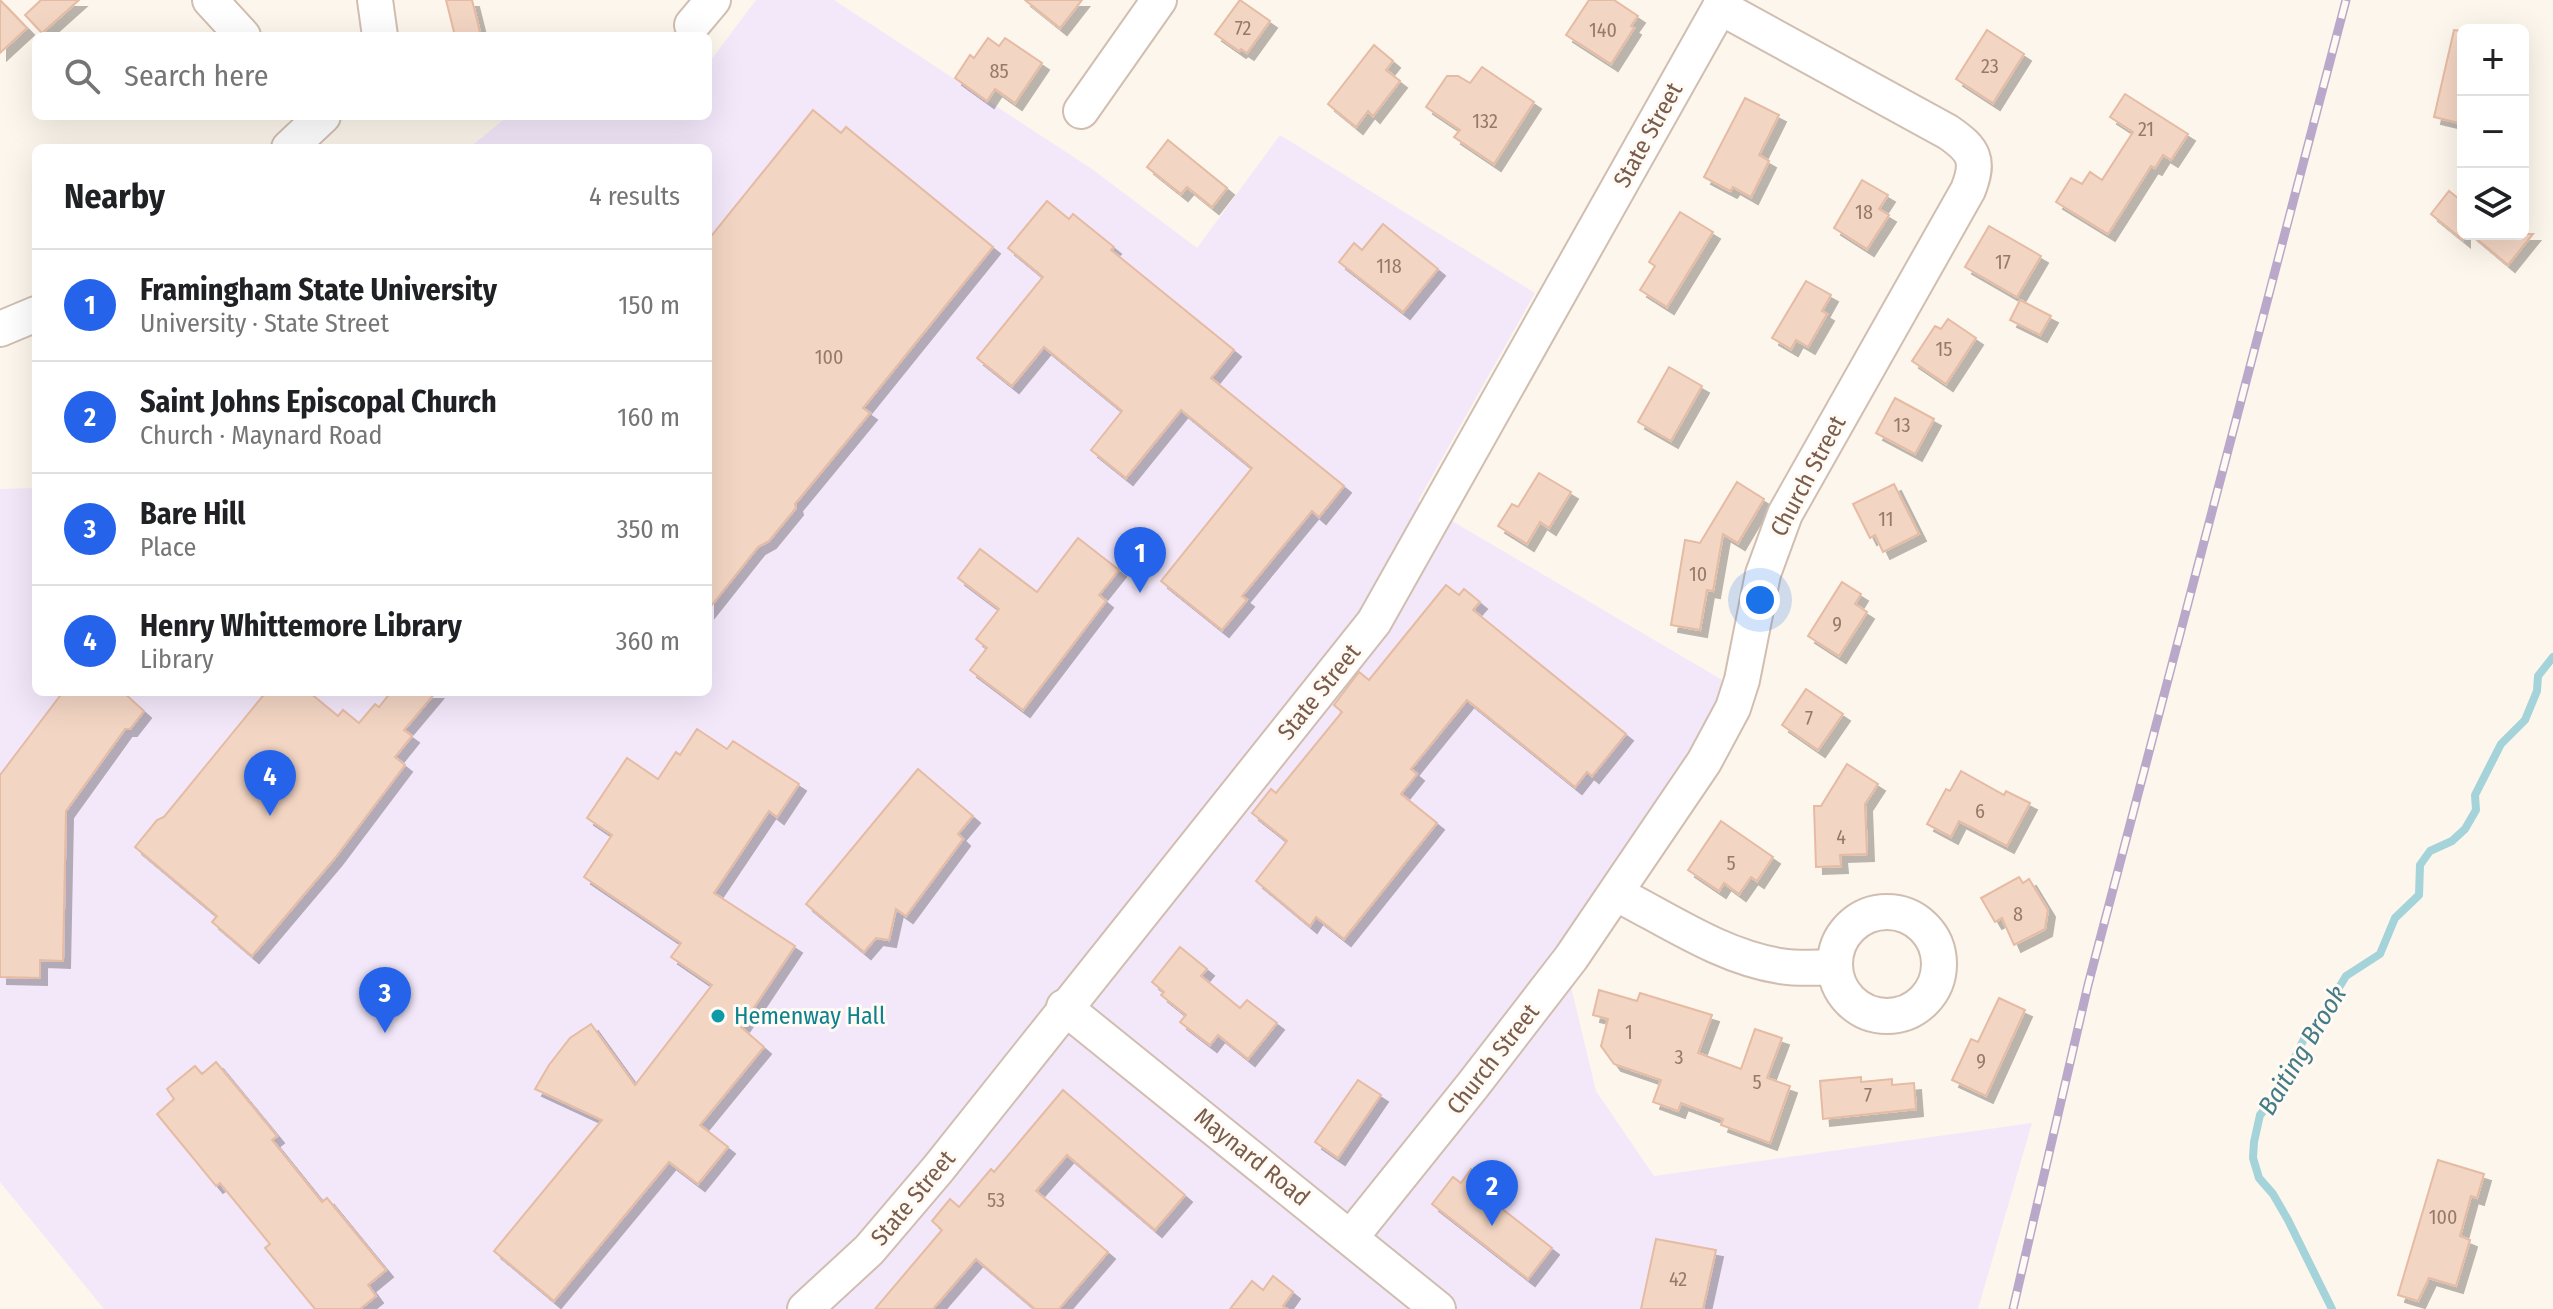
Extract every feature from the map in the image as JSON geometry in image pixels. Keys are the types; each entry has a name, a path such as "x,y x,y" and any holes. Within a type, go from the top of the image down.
{"street":[{"path":"375,0 379,32"},
{"path":"1081,111 1159,0"},
{"path":"216,2 240,32"},
{"name":"Church Street","path":"1351,1237 1523,1021 1617,894 1720,734 1742,680 1763,574 1785,514 1961,204 1975,174 1974,158 1965,144 1948,132 1722,4"},
{"name":"State Street","path":"805,1309 844,1275 899,1217 1374,622 1722,4"},
{"path":"293,144 316,120"},
{"path":"0,329 32,316"},
{"path":"1617,894 1723,948 1752,959 1779,966 1835,967"},
{"name":"Maynard Road","path":"1064,1007 1438,1309"}],"shaded area":[{"path":"756,0 834,0 1092,169 1197,248 1280,135 1535,293 1418,501 1729,684 1720,706 1562,949 1596,1091 1654,1176 2032,1123 1978,1309 104,1309 0,1182 0,489 32,488 32,696 712,696 712,144 474,144 503,120 712,120 712,59"}],"building":[{"path":"0,0 27,28 0,53"},
{"path":"41,0 79,0 43,32 25,15"},
{"path":"446,0 472,0 480,32 454,32"},
{"path":"1025,0 1082,0 1060,28"},
{"path":"1240,0 1270,21 1247,53 1215,34"},
{"path":"1589,0 1614,0 1638,16 1611,64 1566,35"},
{"path":"1987,30 2024,54 1993,103 1956,79"},
{"path":"2454,30 2457,30 2457,123 2434,117"},
{"path":"988,38 999,46 1005,38 1042,63 1015,103 995,89 987,101 955,78 970,55 974,58"},
{"path":"1374,45 1393,61 1386,70 1400,81 1373,116 1368,111 1356,127 1328,104"},
{"path":"1482,67 1534,102 1494,164 1454,137 1460,130 1426,107 1447,76 1458,76 1470,83"},
{"path":"2125,94 2188,134 2171,160 2163,155 2155,168 2151,166 2108,234 2056,202 2071,178 2082,184 2090,172 2102,180 2133,132 2110,117"},
{"path":"1745,98 1779,115 1759,155 1769,161 1751,197 1733,187 1730,191 1704,177"},
{"path":"813,110 841,133 846,127 993,247 863,408 870,413 795,504 796,508 769,541 758,547 712,605 712,235"},
{"path":"1168,140 1227,188 1212,207 1187,187 1181,194 1147,167"},
{"path":"1862,180 1888,195 1879,209 1889,215 1867,249 1834,228"},
{"path":"2449,191 2457,197 2457,235 2431,214"},
{"path":"1047,201 1069,219 1073,214 1114,247 1111,250 1234,350 1211,378 1344,486 1319,517 1312,511 1242,596 1247,600 1222,630 1161,581 1252,468 1181,410 1126,478 1091,450 1122,411 1044,347 1012,386 977,358 1043,277 1008,248"},
{"path":"1680,212 1713,232 1667,307 1640,290 1655,266 1649,262"},
{"path":"1383,224 1438,269 1403,312 1339,262 1354,243 1362,250"},
{"path":"1989,226 2041,256 2017,297 1965,267"},
{"path":"2478,240 2528,240 2508,265"},
{"path":"1806,281 1831,295 1822,311 1827,314 1808,347 1796,340 1791,349 1772,338"},
{"path":"2020,300 2051,316 2040,335 2010,320"},
{"path":"1948,319 1976,338 1946,384 1912,361 1935,326 1941,329"},
{"path":"1669,367 1702,386 1671,441 1638,422"},
{"path":"1895,398 1934,419 1915,454 1876,433"},
{"path":"1539,473 1571,492 1549,528 1540,522 1527,544 1498,526 1512,504 1518,507"},
{"path":"1737,482 1764,499 1738,543 1723,534 1713,591 1707,590 1700,630 1671,625 1685,540 1700,543"},
{"path":"1894,484 1919,534 1883,552 1875,535 1870,538 1853,504"},
{"path":"1078,538 1119,570 1099,595 1106,601 1023,710 970,670 987,648 976,639 999,609 958,578 980,549 1037,592"},
{"path":"1842,582 1861,594 1855,604 1867,612 1839,656 1808,636"},
{"path":"1446,585 1459,595 1464,589 1480,602 1473,610 1626,734 1592,776 1587,772 1575,787 1467,700 1411,769 1417,774 1401,794 1437,823 1344,939 1316,917 1310,926 1256,881 1287,841 1252,813 1271,789 1276,793 1342,712 1334,705 1359,672 1369,680"},
{"path":"1806,689 1843,714 1818,750 1782,725"},
{"path":"60,696 127,696 144,711 130,729 125,729 66,811 63,961 40,960 40,978 0,977 0,775"},
{"path":"263,696 314,696 338,716 343,710 359,723 375,704 379,707 388,696 433,696 404,730 412,736 395,757 405,765 335,858 252,956 212,922 217,916 135,847 157,820 164,817"},
{"name":"Hemenway Hall","path":"697,729 727,749 733,741 799,784 777,817 769,811 714,893 795,946 741,1027 764,1047 700,1125 728,1147 698,1184 669,1162 554,1301 494,1251 602,1120 535,1089 570,1038 591,1024 635,1085 712,985 671,957 681,943 584,877 612,835 587,818 627,758 658,779 676,752 680,755"},
{"path":"1847,764 1878,784 1865,804 1867,854 1840,855 1841,866 1816,867 1814,806 1821,806"},
{"path":"918,769 973,816 958,834 963,839 906,916 896,909 889,940 876,938 864,952 806,904"},
{"path":"1961,771 2004,795 2006,791 2030,803 2007,846 1959,821 1951,837 1927,824 1946,789 1950,791"},
{"path":"1721,821 1773,857 1757,881 1751,877 1739,894 1724,883 1719,891 1688,870"},
{"path":"2019,877 2023,883 2029,879 2048,910 2045,929 2014,945 2002,918 1995,922 1981,898"},
{"path":"1180,947 1207,969 1201,976 1240,1008 1247,1000 1277,1023 1248,1059 1218,1035 1210,1045 1180,1022 1186,1015 1161,995 1164,992 1152,982"},
{"path":"1599,990 1637,1001 1640,993 1712,1015 1698,1053 1741,1069 1755,1029 1782,1038 1767,1078 1790,1086 1770,1143 1721,1125 1723,1119 1681,1103 1678,1111 1653,1102 1661,1080 1614,1064 1601,1046 1608,1019 1593,1015"},
{"path":"1999,998 2025,1010 1986,1096 1952,1080 1971,1039 1978,1042"},
{"path":"216,1062 277,1136 272,1140 322,1202 327,1198 386,1270 368,1285 376,1296 360,1309 315,1309 265,1248 270,1244 220,1183 216,1186 157,1114 174,1099 167,1089 195,1066 202,1074"},
{"path":"1861,1077 1861,1082 1892,1079 1892,1085 1914,1083 1916,1109 1823,1119 1820,1081"},
{"path":"1358,1080 1381,1095 1338,1158 1315,1142"},
{"path":"1063,1090 1185,1195 1155,1230 1067,1155 1036,1191 1108,1252 1059,1309 1035,1309 976,1259 933,1309 875,1309 942,1230 932,1221 950,1199 959,1207 991,1169 994,1172"},
{"path":"2438,1160 2484,1174 2477,1198 2471,1196 2460,1236 2470,1240 2456,1286 2429,1278 2418,1301 2398,1295"},
{"path":"1471,1169 1489,1183 1482,1193 1552,1248 1528,1279 1432,1204 1453,1177 1461,1183"},
{"path":"1656,1239 1716,1250 1703,1309 1641,1309"},
{"path":"1273,1276 1293,1292 1283,1306 1287,1309 1230,1309 1252,1281 1263,1290"}],"waterway":[{"name":"Baiting Brook","path":"2332,1309 2288,1220 2273,1194 2259,1178 2253,1158 2260,1115 2274,1099 2304,1039 2346,976 2380,954 2395,918 2419,895 2420,865 2430,851 2452,841 2465,829 2476,810 2475,795 2501,744 2525,720 2537,691 2538,676 2553,657"}],"railway":[{"path":"2013,1309 2088,985 2346,0"}],"place":[{"name":"Framingham State University","path":"1140,593"},
{"name":"Henry Whittemore Library","path":"270,816"},
{"name":"Hemenway Hall","path":"718,1016"},
{"name":"Bare Hill","path":"385,1033"},
{"name":"Saint Johns Episcopal Church","path":"1492,1226"}]}
